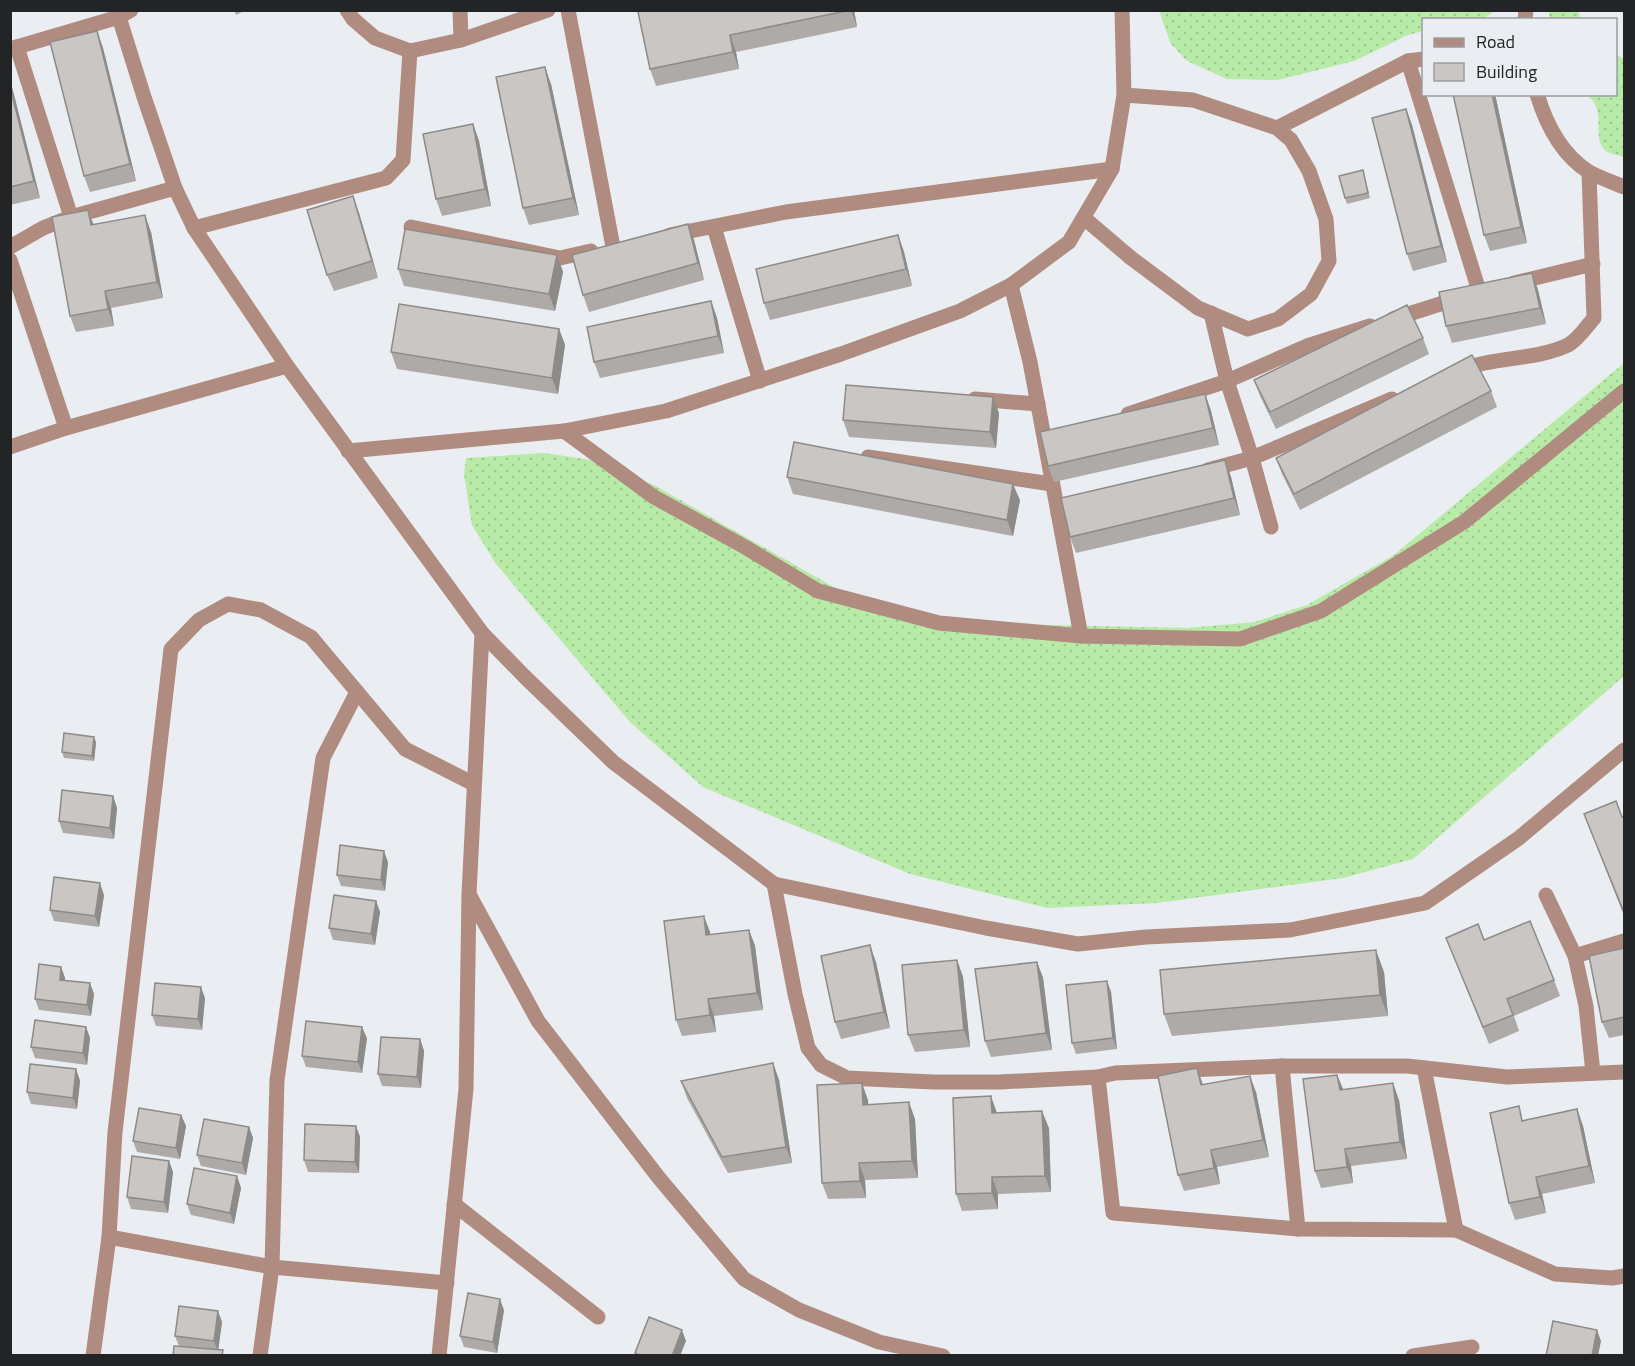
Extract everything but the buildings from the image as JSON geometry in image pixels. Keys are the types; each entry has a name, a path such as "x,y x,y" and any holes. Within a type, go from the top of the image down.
{"street":[{"path":"347,10 352,19 375,38 410,51 461,40 548,10"},
{"path":"460,10 461,40"},
{"path":"411,227 560,258 618,246 568,10"},
{"path":"348,451 564,430 666,411 760,381 960,311 1011,285 1069,242 1112,169 1124,95 1122,10"},
{"path":"71,217 14,48 125,14 144,97 175,188 194,228 287,366 482,633 613,762 774,884 986,928 1078,944 1146,937 1290,930 1425,903 1519,838 1624,750"},
{"path":"194,228 387,178 403,160 410,51"},
{"path":"1277,128 1416,59 1422,78"},
{"path":"1084,218 1131,258 1198,308 1248,328 1278,319 1311,294 1329,261 1326,219 1309,171 1291,140 1277,128 1193,100 1124,95"},
{"path":"1428,96 1490,288"},
{"path":"1538,96 1544,117 1563,149 1589,172 1624,187"},
{"path":"658,238 786,212 1112,169"},
{"path":"1444,377 1476,364 1528,357 1570,344 1594,318 1589,172"},
{"path":"10,247 42,228 71,217 175,188"},
{"path":"714,227 760,381"},
{"path":"10,260 66,428"},
{"path":"1109,420 1227,381 1306,346 1490,288 1593,264"},
{"path":"1011,285 1038,404 1050,440 1052,484 1081,636"},
{"path":"1211,313 1227,381 1252,458 1270,526"},
{"path":"10,447 66,428 287,366"},
{"path":"564,430 654,497 746,547 818,591 939,623 1081,636 1240,639 1321,611 1464,522 1624,391"},
{"path":"1195,474 1252,458 1401,395"},
{"path":"956,398 1038,404"},
{"path":"853,454 1052,484"},
{"path":"1058,513 1104,500"},
{"path":"93,1356 109,1237 115,1132 171,649 199,620 228,604 261,610 311,637 405,749 474,784"},
{"path":"439,1356 466,1089 469,894 482,633"},
{"path":"260,1356 272,1267 277,1080 323,758 357,692"},
{"path":"774,884 808,1048 821,1065 847,1078 922,1082 1000,1082 1098,1077 1115,1073 1282,1066 1407,1066 1507,1077 1624,1072"},
{"path":"469,894 538,1021 659,1178 744,1279 799,1310 879,1342 943,1356"},
{"path":"1546,895 1575,956 1586,1006 1593,1073"},
{"path":"1575,956 1624,941"},
{"path":"1282,1066 1298,1229"},
{"path":"1424,1068 1456,1230"},
{"path":"1098,1077 1113,1212 1169,1219 1298,1229 1456,1230 1555,1274 1612,1278 1624,1276"},
{"path":"454,1204 598,1317"},
{"path":"109,1237 272,1267 447,1283"},
{"path":"1413,1356 1472,1347"}],"green space":[{"path":"1159,10 1495,11 1484,18 1422,18 1422,31 1408,35 1354,61 1278,80 1227,79 1187,61 1171,44"},
{"path":"1549,11 1578,11 1581,18 1549,18"},
{"path":"1617,56 1624,59 1624,157 1606,151 1601,145 1597,107 1587,96 1617,96"},
{"path":"1624,363 1624,676 1413,859 1343,878 1157,903 1047,908 910,874 703,787 630,722 496,564 472,525 464,474 466,458 545,453 591,460 654,485 876,611 1005,624 1188,628 1255,622 1307,605 1394,555"}]}
